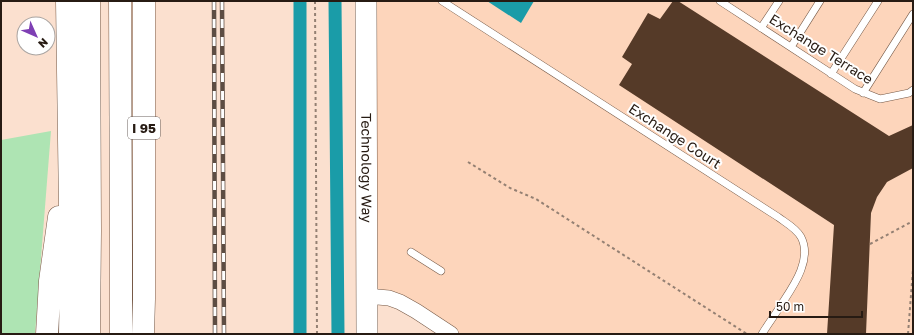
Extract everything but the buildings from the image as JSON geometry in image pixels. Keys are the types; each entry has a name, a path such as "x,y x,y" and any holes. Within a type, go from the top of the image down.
{"highway":[{"path":"67,1 71,277 70,334"},
{"path":"89,1 89,334"},
{"path":"120,1 120,334"},
{"name":"I 95","path":"143,334 144,1"},
{"path":"47,334 50,281 68,144"}],"street":[{"name":"Technology Way","path":"366,1 366,334"},
{"path":"366,296 389,298 400,302 451,334"}],"lane":[{"name":"Exchange Court","path":"442,1 778,217 796,231 802,239 804,249 800,274 762,334"},
{"name":"Exchange Terrace","path":"720,1 855,89 880,99 909,93 913,90"},
{"path":"761,28 779,1"},
{"path":"791,47 820,1"},
{"path":"831,74 878,1"},
{"path":"863,92 913,14"},
{"path":"411,252 441,271"}],"path":[{"path":"315,1 317,334"},
{"path":"468,162 510,188 536,198 746,334"},
{"path":"870,244 913,221"},
{"path":"908,334 913,270"}],"shaded area":[{"path":"366,1 913,1 913,334 451,334 416,311 366,296"}],"green space":[{"path":"51,131 35,334 1,334 1,140"}],"water":[{"path":"487,1 534,1 521,23"}],"waterway":[{"path":"300,1 300,334"},
{"path":"335,1 338,334"}],"railway":[{"path":"214,1 215,334"},
{"path":"222,1 224,334"}]}
